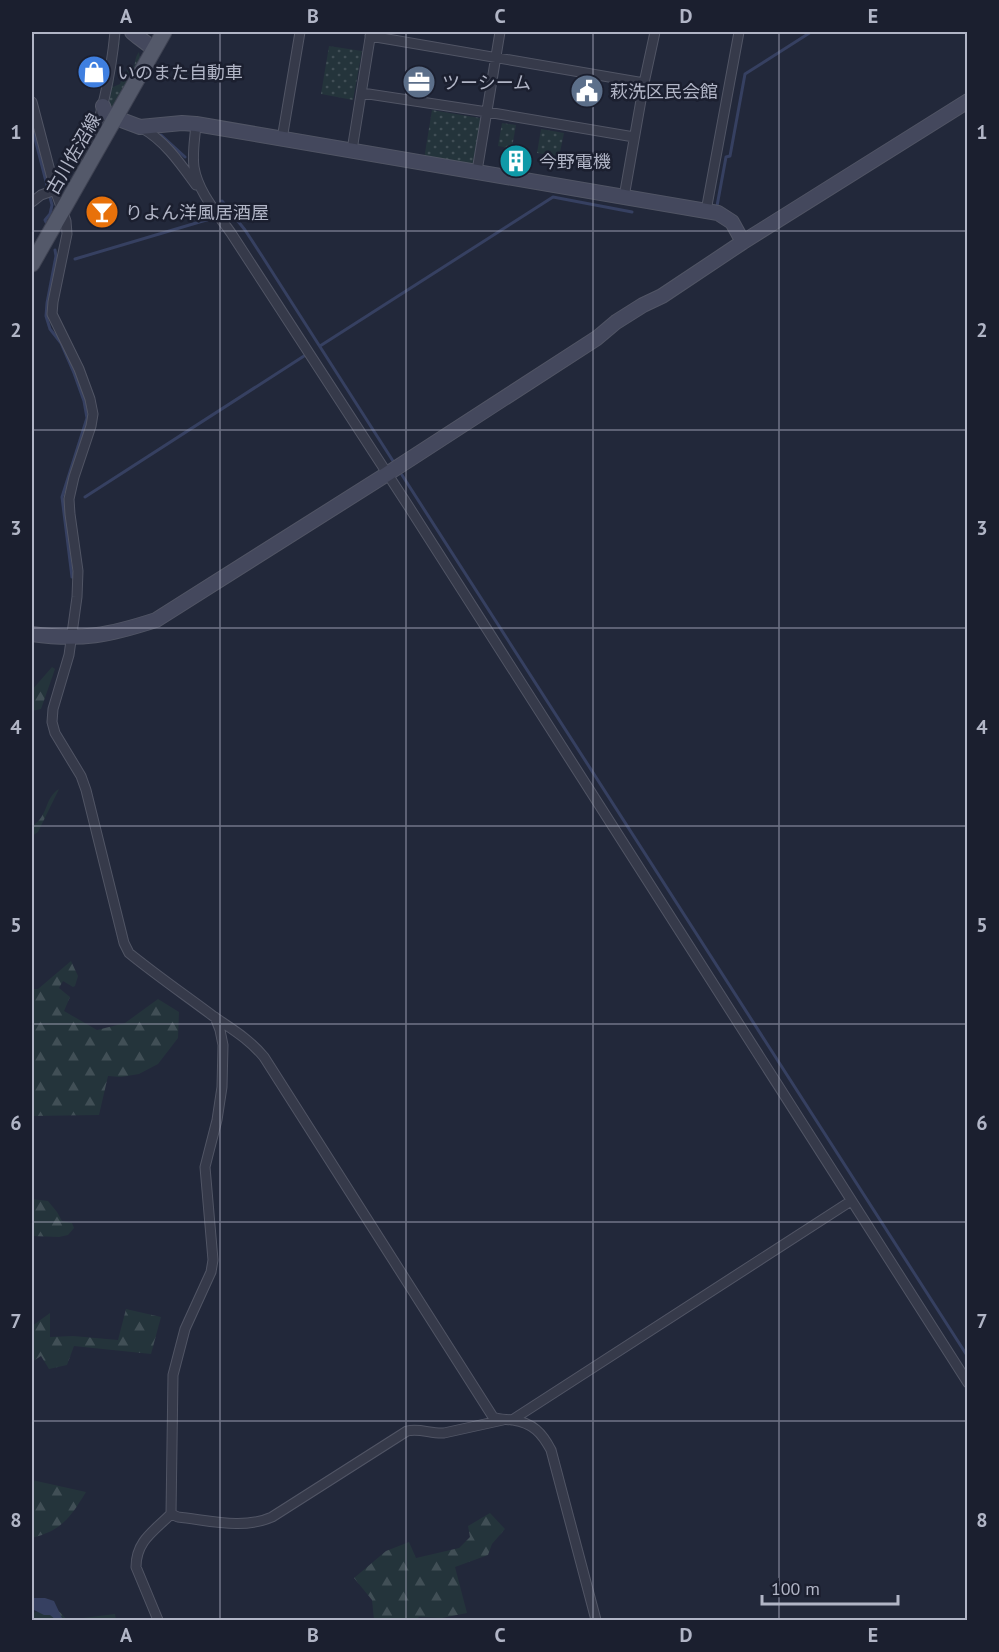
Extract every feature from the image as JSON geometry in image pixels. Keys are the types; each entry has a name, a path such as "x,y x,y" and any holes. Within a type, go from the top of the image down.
{"main road":[{"name":"古川佐沼線","path":"32,264 164,32"}],"street":[{"path":"115,32 103,106 90,148 67,204 67,234 53,302 52,314 79,369 93,414 69,499 69,514 78,571 77,597 69,655 53,709 52,722 55,733 81,776 86,790 124,943 129,953 254,1045 268,1063 493,1416 525,1423 540,1431 551,1450 596,1620"},
{"path":"132,32 154,49"},
{"path":"282,139 300,32"},
{"path":"477,171 500,32"},
{"path":"624,197 655,32"},
{"path":"706,210 739,32"},
{"path":"352,150 370,34 644,83"},
{"path":"362,93 634,137"},
{"path":"32,634 89,637 119,632 156,620 597,338 616,322 662,296 743,242 968,101"},
{"path":"32,102 54,190 67,204"},
{"path":"103,106 105,112 153,134 205,196 231,233 968,1383"},
{"path":"196,124 194,166 197,180 205,196"},
{"path":"141,127 196,124 706,210 718,213 732,222 743,242"},
{"path":"32,202 54,190"},
{"path":"158,1620 136,1567 136,1558 137,1550 142,1543 171,1514 173,1375 185,1329 207,1282 213,1260 205,1167 217,1120 222,1087 223,1045 215,1017"},
{"path":"171,1514 178,1517 245,1524 263,1521 407,1431 444,1433 507,1420 851,1201"}],"green space":[{"path":"118,38 120,44 113,87 120,84 124,72 134,65 139,52 140,59 111,110 107,103"},
{"path":"329,46 362,51 353,100 321,94"},
{"path":"432,110 480,118 484,123 477,162 472,167 424,159"},
{"path":"502,123 516,125 508,170 500,168 504,147 498,146"},
{"path":"541,129 564,133 559,157 537,153"},
{"path":"52,667 55,669 41,709 32,711 32,690"},
{"path":"59,789 38,832 32,836 32,826 41,817 51,797"},
{"path":"71,961 78,976 75,986 63,981 59,988 70,997 64,1011 97,1030 125,1023 158,999 179,1012 178,1038 158,1064 139,1074 121,1077 108,1076 99,1115 32,1116 32,989 38,989"},
{"path":"32,1199 48,1201 62,1221 72,1223 74,1228 68,1235 59,1237 32,1236"},
{"path":"126,1309 161,1317 151,1354 74,1346 67,1365 49,1369 41,1356 32,1362 32,1326 50,1313 50,1337 73,1336 118,1340"},
{"path":"32,1480 86,1492 64,1522 51,1531 32,1538"},
{"path":"490,1513 505,1529 492,1544 488,1555 455,1567 467,1613 442,1618 419,1617 416,1620 374,1620 372,1600 354,1578 386,1551 409,1542 416,1558 459,1548 470,1537 468,1526"},
{"path":"54,1608 67,1620 32,1620 32,1613"},
{"path":"115,1614 116,1620 67,1620"}],"water":[{"path":"34,1598 54,1601 62,1618 56,1620 50,1615 44,1615 32,1609"}],"waterway":[{"path":"717,206 726,157 730,156 745,74 811,32"},
{"path":"32,127 52,205 46,222"},
{"path":"161,135 185,157"},
{"path":"320,346 553,197 632,212"},
{"path":"222,201 245,230 393,461"},
{"path":"75,259 213,218"},
{"path":"55,250 56,256 46,316 50,329 61,343 74,373 84,401 87,418 62,497 72,577"},
{"path":"85,497 304,356"},
{"path":"402,475 968,1357"}],"place":[{"name":"いのまた自動車","path":"94,72"},
{"name":"ツーシーム","path":"419,82"},
{"name":"萩洗区民会館","path":"587,91"},
{"name":"今野電機","path":"516,161"},
{"name":"りよん洋風居酒屋","path":"102,212"}]}
